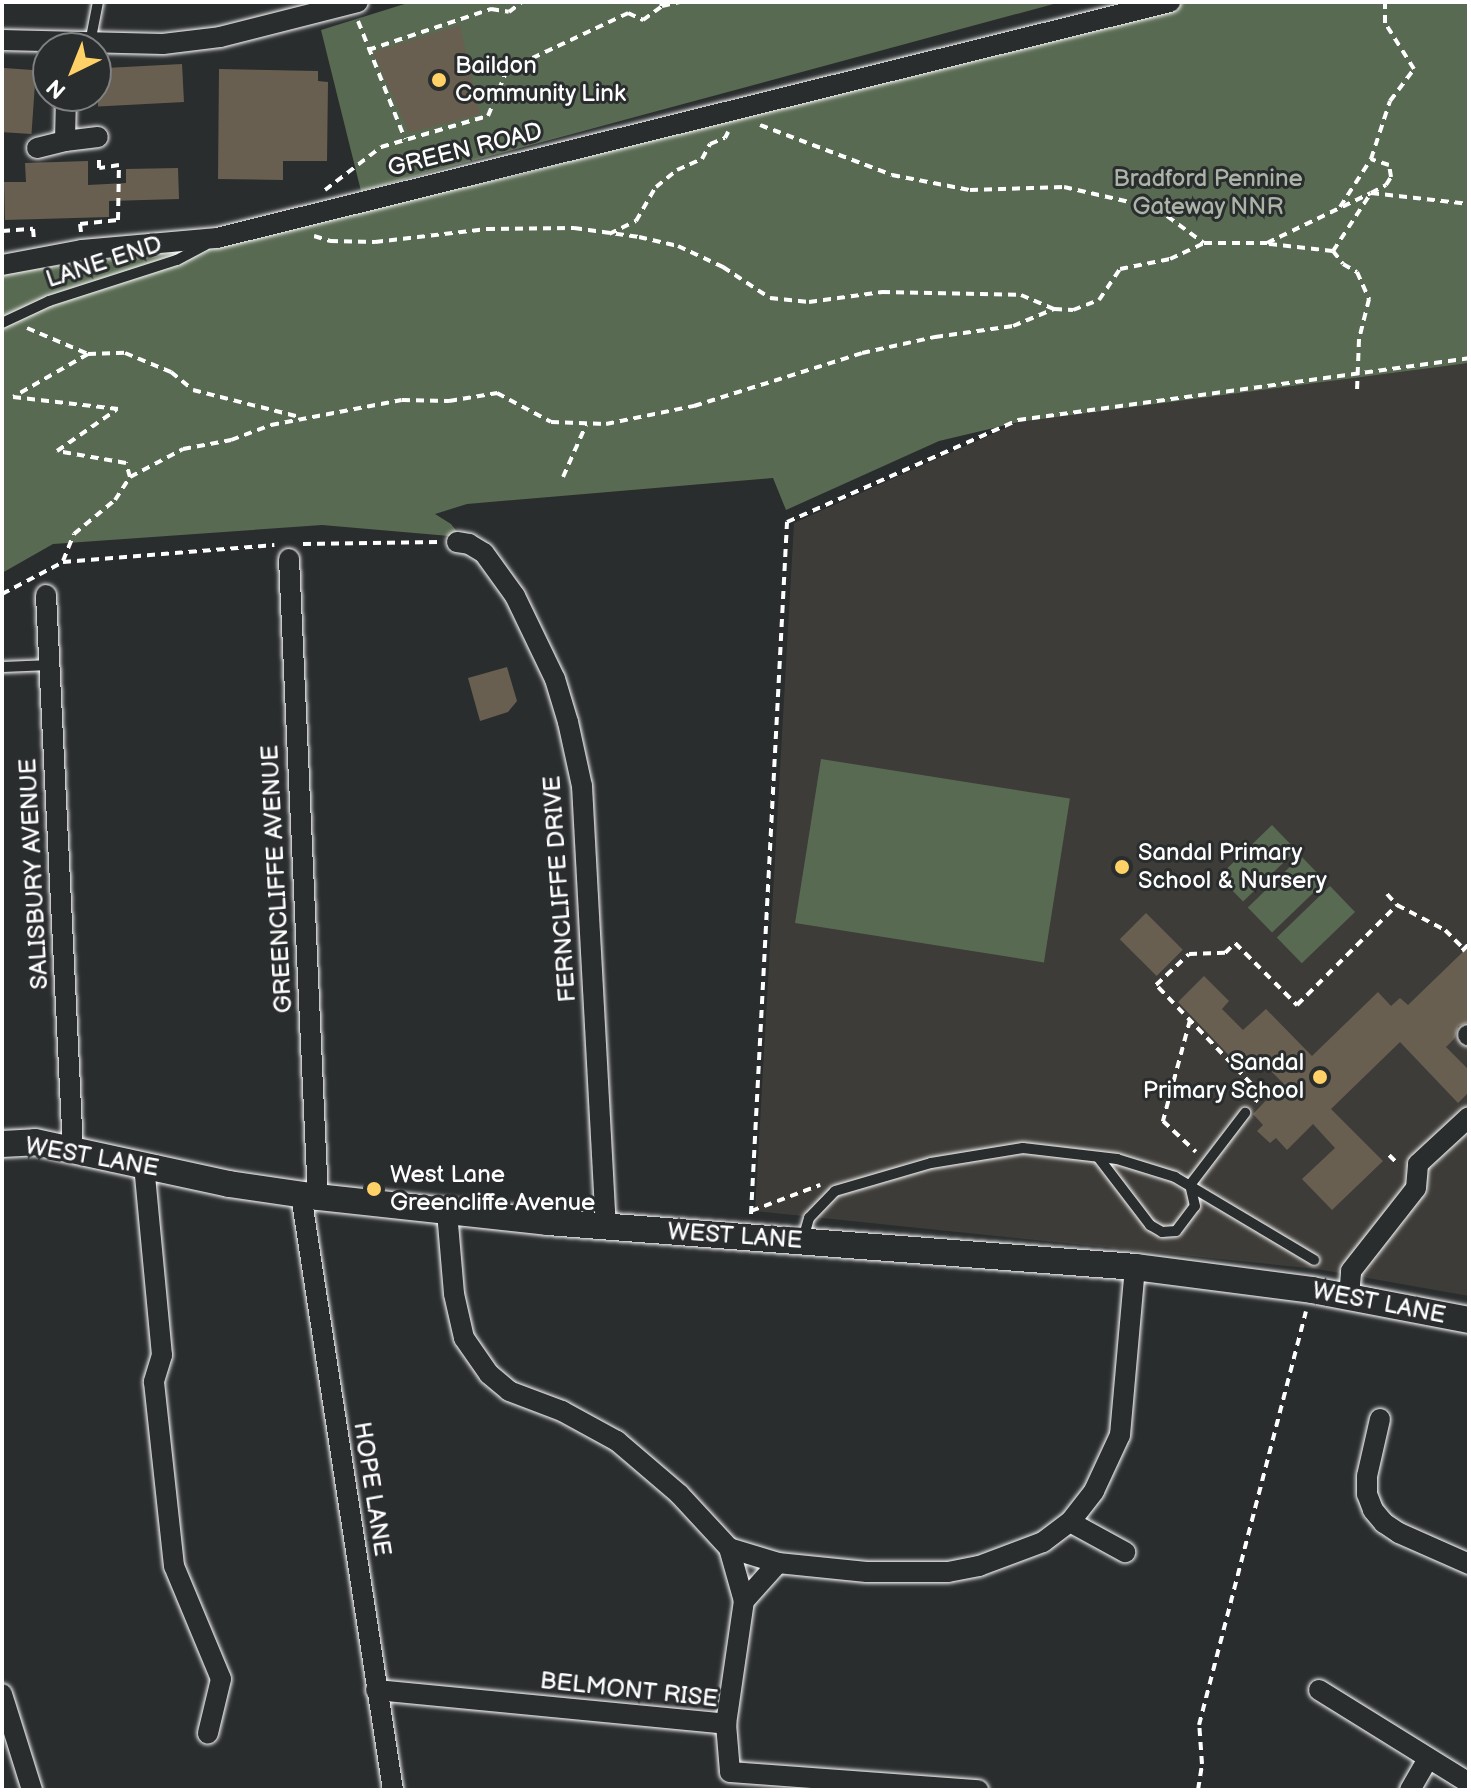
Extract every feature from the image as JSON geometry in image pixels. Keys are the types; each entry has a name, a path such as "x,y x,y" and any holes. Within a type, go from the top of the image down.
{"street":[{"name":"GREEN ROAD","path":"2,265 82,250 217,238 1170,2"},
{"path":"112,44 163,44 220,37 355,3"},
{"path":"2,40 32,43"},
{"path":"65,141 66,112"},
{"path":"37,148 98,137"},
{"name":"FERNCLIFFE DRIVE","path":"457,542 469,544 484,553 515,596 555,679 582,786 606,1225"},
{"name":"GREENCLIFFE AVENUE","path":"289,559 309,1196"},
{"name":"SALISBURY AVENUE","path":"46,595 73,1150"},
{"path":"1349,1296 1351,1271 1416,1188 1418,1164 1469,1117"},
{"name":"WEST LANE","path":"2,1144 35,1142 309,1196 447,1212 606,1225 750,1224 803,1241 1135,1267 1312,1290 1469,1320"},
{"path":"144,1165 162,1355 154,1382 174,1566 221,1679 208,1733"},
{"name":"HOPE LANE","path":"309,1196 376,1690 393,1790"},
{"path":"447,1212 458,1319 473,1355 509,1391 590,1424 636,1455 729,1548 778,1563 867,1572 948,1572 1015,1554 1043,1542 1070,1522 1094,1491 1120,1435 1135,1267"},
{"path":"1380,1419 1367,1476 1367,1494 1373,1510 1384,1523 1399,1533 1469,1564"},
{"path":"1070,1522 1125,1552"},
{"path":"726,1724 744,1601 729,1548"},
{"path":"744,1601 778,1563"},
{"name":"BELMONT RISE","path":"376,1690 726,1724 729,1781 978,1790"},
{"path":"1319,1690 1468,1781"},
{"path":"2,1694 32,1790"},
{"path":"1410,1790 1428,1759"}],"lane":[{"path":"92,32 98,2"},
{"name":"LANE END","path":"5,322 49,301 177,260 217,238"},
{"path":"2,667 51,665"},
{"path":"1186,1182 1245,1113"},
{"path":"803,1241 809,1218 835,1191 931,1163 1023,1148 1138,1164 1186,1182 1314,1260"},
{"path":"1098,1157 1124,1188 1140,1216 1162,1232 1176,1231 1195,1206 1186,1182"}],"path":[{"path":"368,50 491,9 509,12 522,2"},
{"path":"316,197 381,147 488,116 507,70 628,13 643,20 661,4 680,2"},
{"path":"1339,208 1371,159 1390,101 1414,69 1385,23 1385,2"},
{"path":"355,3 368,50 405,140"},
{"path":"606,235 636,221 656,187 677,170 702,159 710,144 725,138 731,109 791,138 892,175 970,190 1064,187 1156,208 1204,243"},
{"path":"80,224 118,220 119,165 99,168 98,137"},
{"path":"1267,243 1386,185 1391,177 1389,165 1371,159"},
{"path":"1371,193 1469,204"},
{"path":"1333,251 1371,193"},
{"path":"278,224 330,241 375,242 530,228 574,228 678,246 723,267 770,298 809,302 882,292 1021,295 1054,309 1073,310 1099,300 1120,269 1170,259 1204,243 1267,243 1333,251 1343,264 1357,272 1369,299 1359,339 1357,390"},
{"path":"2,231 33,229"},
{"path":"63,562 74,534 115,500 130,477 183,449 231,440 271,425 402,400 449,401 497,393 551,422 586,425 694,406 862,353 935,337 1013,326 1054,309"},
{"path":"5,322 88,354 125,353 171,372 193,390 303,418"},
{"path":"88,354 13,397 118,409 57,451 126,463 130,477"},
{"path":"750,1224 787,522 1018,420 1469,358"},
{"path":"563,477 586,425"},
{"path":"2,594 63,562 288,544 457,542"},
{"path":"1387,894 1397,905 1445,930 1463,950 1469,944"},
{"path":"1245,1113 1261,1094 1156,985 1189,954 1225,953 1235,943 1297,1005 1397,905"},
{"path":"1186,1182 1198,1154 1163,1121 1190,1020"},
{"path":"750,1224 831,1180 835,1191"},
{"path":"1198,1790 1202,1764 1199,1725 1312,1290"}],"shaded area":[{"name":"Sandal Primary School & Nursery","path":"1469,363 1469,1296 1317,1269 755,1211 794,523 1019,422"}],"green space":[{"path":"411,2 1061,2 361,191 321,30"},
{"name":"Bradford Pennine Gateway NNR","path":"1190,2 1469,2 1469,363 1019,422 939,441 786,510 773,478 467,504 435,514 451,524 461,537 322,525 53,544 2,573 2,273 192,248 515,176 1011,43"},
{"path":"821,759 1070,798 1044,962 795,923"},
{"path":"1272,825 1296,850 1243,902 1219,876"},
{"path":"1301,856 1325,881 1272,933 1248,907"},
{"path":"1330,886 1355,912 1302,963 1277,937"}],"building":[{"name":"Baildon Community Link","path":"460,25 480,114 409,133 373,52"},
{"path":"182,64 184,102 112,106 112,68"},
{"path":"4,68 32,70 31,134 2,132"},
{"path":"219,69 318,71 318,81 328,82 327,161 283,161 283,180 218,179"},
{"path":"88,161 88,185 126,183 126,169 178,168 179,199 109,201 109,217 5,220 4,182 26,182 25,163"},
{"path":"507,667 517,701 508,712 480,721 468,678"},
{"path":"1146,913 1183,950 1157,976 1120,939"},
{"name":"Sandal Primary School","path":"1469,946 1469,1022 1458,1026 1455,1038 1446,1047 1469,1070 1469,1092 1458,1103 1400,1042 1331,1109 1383,1161 1332,1210 1302,1179 1335,1148 1313,1124 1287,1150 1276,1138 1270,1143 1257,1131 1263,1125 1253,1114 1283,1083 1258,1058 1245,1072 1178,1002 1204,976 1229,1001 1222,1009 1243,1030 1266,1009 1312,1056 1378,992 1391,1006 1400,998 1408,1005"}],"place":[{"name":"Baildon Community Link","path":"439,80"},
{"name":"Sandal Primary School & Nursery","path":"1122,867"},
{"name":"Sandal Primary School","path":"1320,1077"},
{"name":"West Lane Greencliffe Avenue","path":"374,1189"}]}
